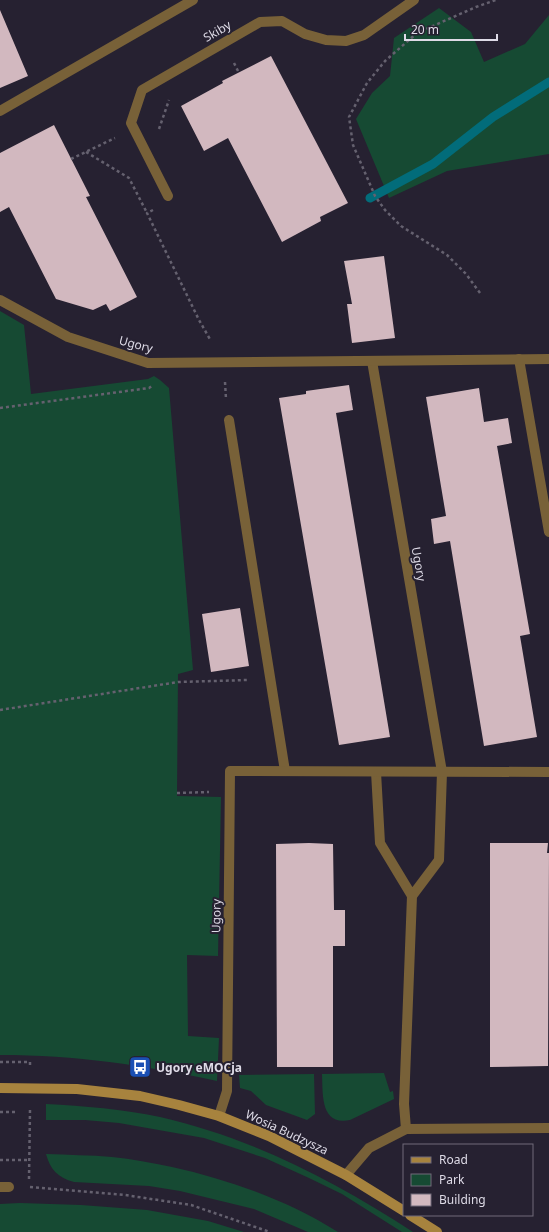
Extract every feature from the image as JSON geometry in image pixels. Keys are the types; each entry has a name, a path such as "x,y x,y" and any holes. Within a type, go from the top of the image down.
{"street":[{"path":"0,111 194,0"},
{"name":"Skiby","path":"168,196 131,123 142,90 260,22 282,21 305,34 326,40 346,41 364,35 414,0"},
{"name":"Ugory","path":"0,300 68,337 148,363 549,359"},
{"path":"519,359 549,532"},
{"name":"Ugory","path":"372,361 442,772"},
{"path":"229,420 285,771"},
{"name":"Ugory","path":"219,1116 227,1092 230,771 549,772"},
{"path":"376,772 380,843 412,896 404,1104 406,1129"},
{"path":"412,896 439,860 442,772"},
{"name":"Wosia Budzysza","path":"0,1088 77,1089 140,1096 219,1116 269,1136 346,1175 403,1210"},
{"path":"346,1175 369,1148 406,1129 549,1128"},
{"path":"412,1216 437,1232"}],"path":[{"path":"480,293 466,274 447,255 401,226 374,196 353,145 349,117 366,83 385,61 417,33 476,7 496,0"},
{"path":"228,67 240,60"},
{"path":"234,63 239,73"},
{"path":"158,131 170,99"},
{"path":"71,159 111,140"},
{"path":"86,152 129,178 202,326"},
{"path":"147,213 154,210"},
{"path":"0,408 149,388 154,384"},
{"path":"0,710 178,682 271,680"},
{"path":"177,792 230,792"},
{"path":"0,1062 30,1062"},
{"path":"0,1160 29,1160 29,1187 125,1194 191,1205 270,1232"}],"green space":[{"path":"439,8 471,32 484,62 525,44 549,15 549,154 447,171 389,198 356,119 372,93 390,76 394,38"},
{"path":"0,311 24,325 31,394 148,379 154,376 169,388 193,670 178,674 177,796 221,797 218,956 187,955 188,1036 219,1038 217,1081 163,1070 109,1062 28,1055 0,1055"},
{"path":"384,1073 390,1092 393,1091 394,1099 350,1120 340,1121 333,1118 328,1113 323,1099 322,1074"},
{"path":"314,1074 315,1114 307,1120 266,1105 251,1091 240,1088 239,1075"},
{"path":"46,1104 103,1108 146,1114 194,1126 227,1137 292,1163 354,1195 413,1232 402,1232 342,1194 265,1158 204,1138 119,1123 85,1120 46,1120"},
{"path":"46,1154 120,1158 194,1172 258,1192 299,1210 338,1232 308,1232 254,1209 180,1191 149,1186 74,1182 63,1178 52,1168"},
{"path":"20,1203 81,1205 147,1210 208,1221 244,1232 0,1232 0,1204"}],"building":[{"path":"0,10 28,76 0,88"},
{"path":"271,56 348,203 320,217 321,221 282,242 228,138 204,151 181,106 223,83 222,81"},
{"path":"54,125 90,196 86,197 137,297 110,311 106,304 93,310 56,299 9,207 0,212 0,153"},
{"path":"384,256 395,338 352,343 347,304 352,304 344,261"},
{"path":"349,385 353,410 336,413 390,737 339,745 279,398 306,394 306,391"},
{"path":"479,388 484,422 508,418 512,443 497,446 530,634 520,636 537,737 484,746 450,541 434,544 431,519 446,516 426,397"},
{"path":"240,608 249,666 211,672 202,614"},
{"path":"490,843 548,843 548,1066 490,1067"},
{"path":"276,844 333,844 334,910 345,910 345,946 333,946 333,1067 277,1067"}],"waterway":[{"path":"370,198 433,164 493,117 549,82"}],"place":[{"name":"Ugory eMOCja","path":"140,1067"}]}
